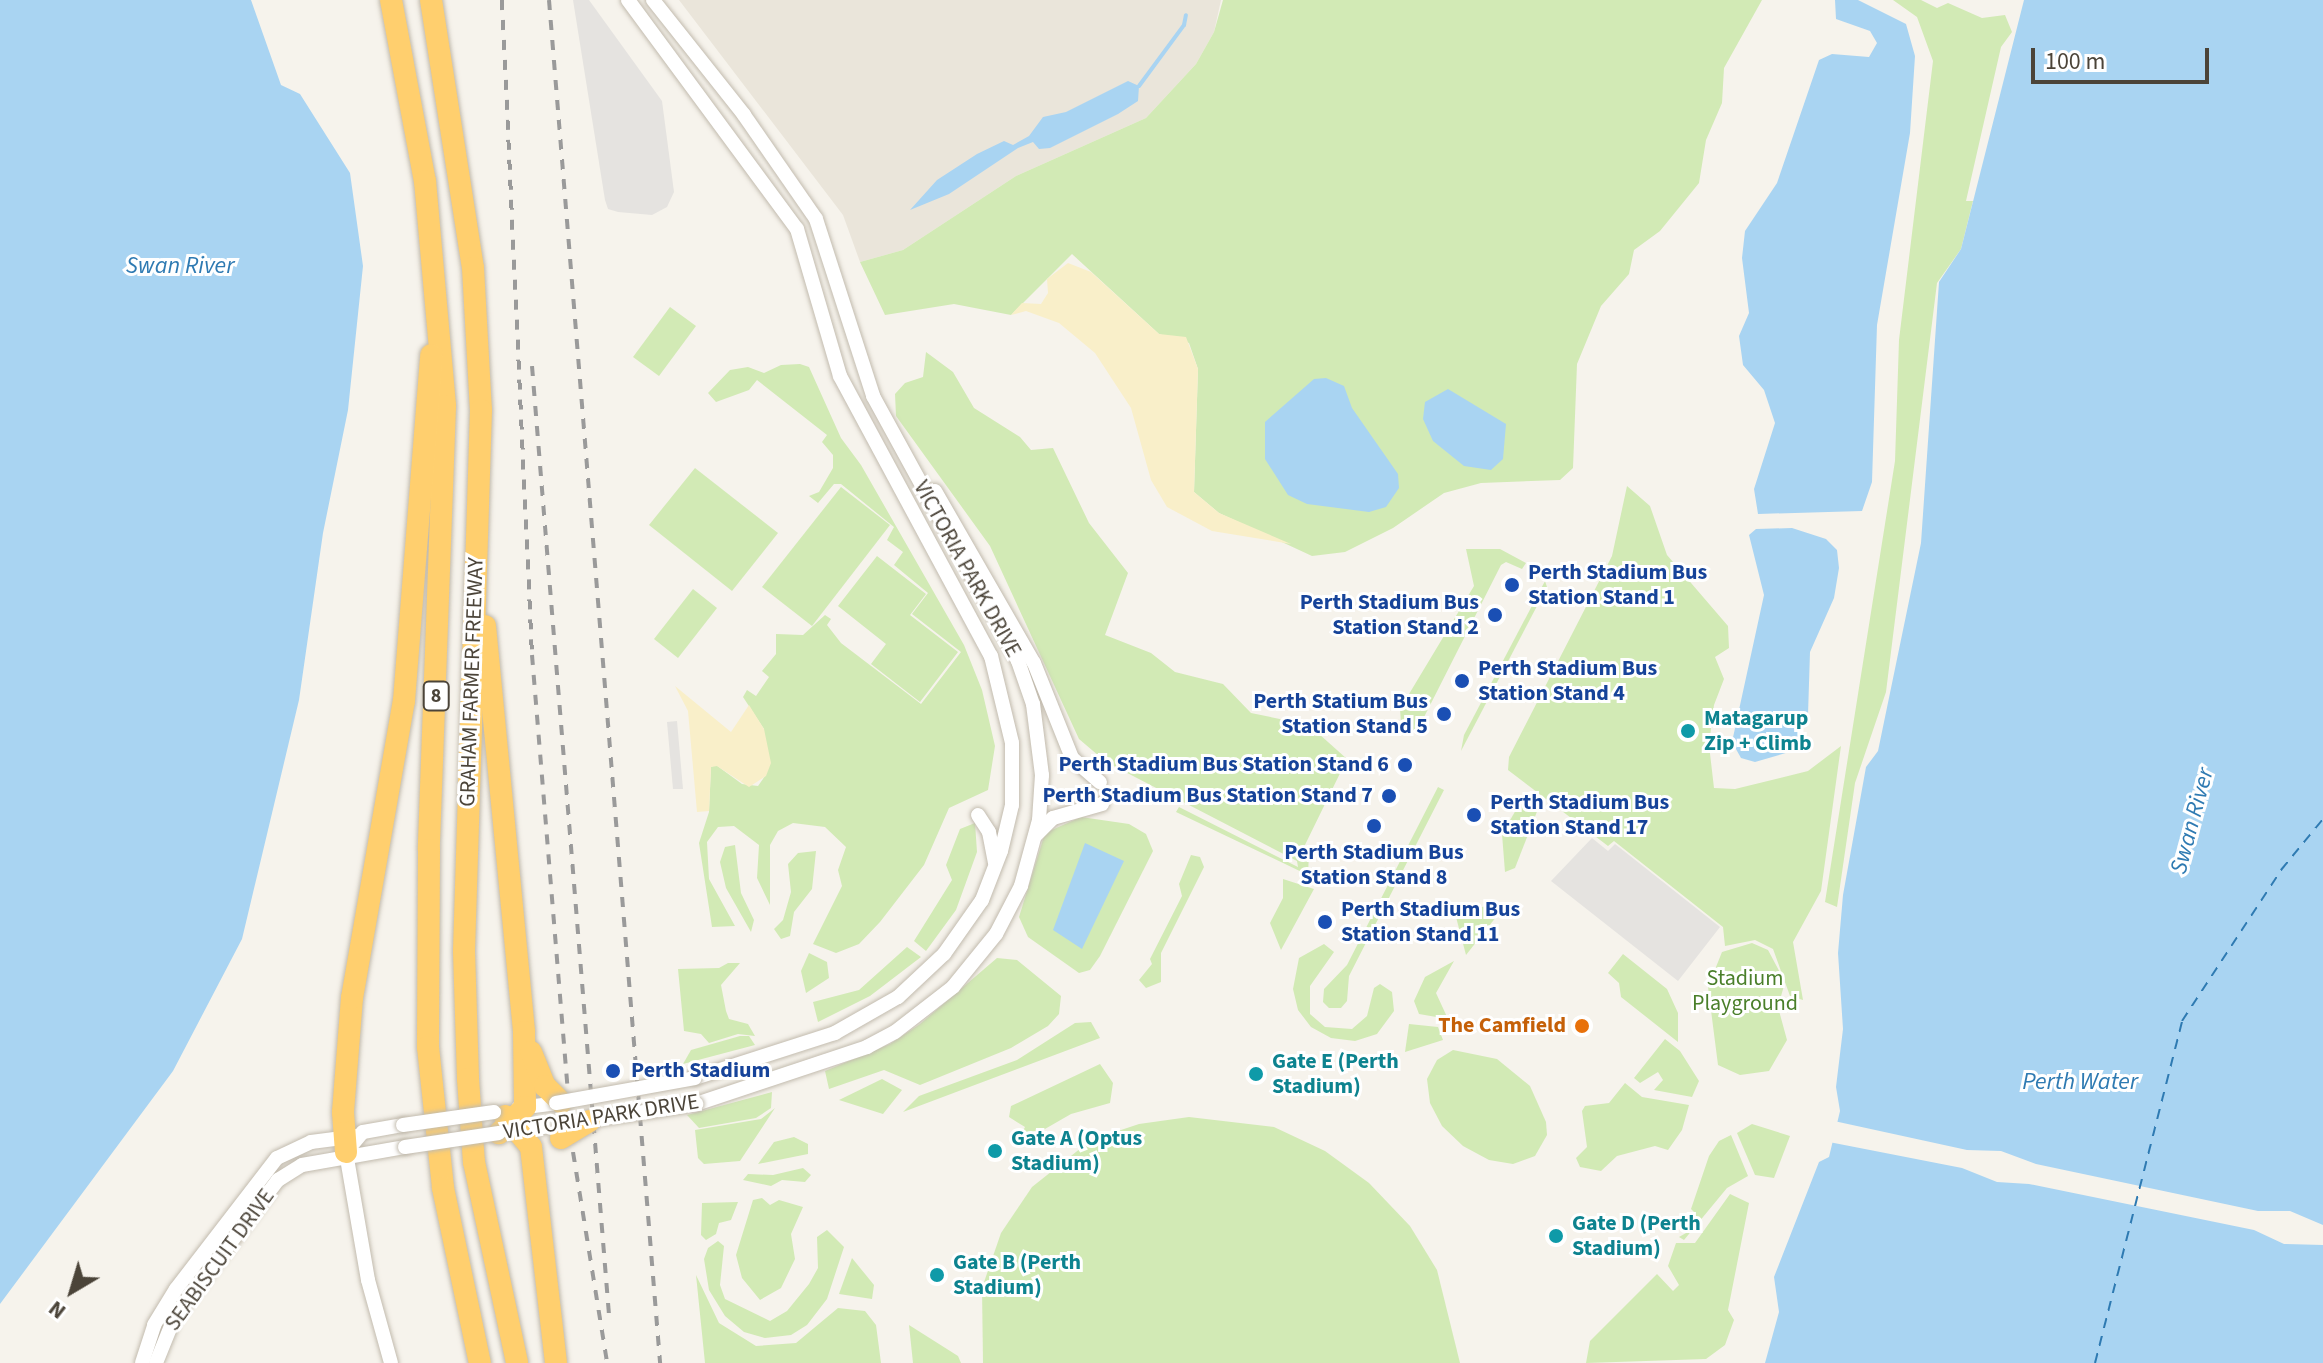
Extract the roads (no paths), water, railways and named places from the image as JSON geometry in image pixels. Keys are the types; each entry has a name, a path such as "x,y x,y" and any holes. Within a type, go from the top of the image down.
{"highway":[{"name":"GRAHAM FARMER FREEWAY","path":"391,0 425,181 445,406 429,850 428,1047 443,1188 480,1363"},
{"name":"GRAHAM FARMER FREEWAY","path":"431,0 473,268 481,410 464,951 468,1079 474,1162 517,1363"},
{"path":"349,1146 343,1112 352,998 404,701 438,302"},
{"path":"477,549 524,1032 511,1121 535,1171 556,1363"},
{"path":"524,1032 559,1113 589,1121"},
{"path":"535,1171 559,1113"}],"street":[{"name":"VICTORIA PARK DRIVE","path":"349,1146 398,1148 559,1113 759,1061 817,1041 872,1015 921,977 972,916 996,867 1012,805 1013,759 1006,701 991,656 860,420 840,376 797,229 628,0"},
{"name":"VICTORIA PARK DRIVE","path":"589,1121 696,1104 766,1085 825,1064 895,1032 962,978 1010,910 1035,837 1040,749 1023,675 1001,624 895,440 860,368 837,275 816,219 744,115 653,0"},
{"path":"895,440 965,540 1034,663 1072,758 1100,782"},
{"path":"1035,837 1053,818 1102,804"},
{"path":"978,815 989,832 996,867"},
{"name":"VICTORIA PARK DRIVE","path":"349,1146 403,1125 511,1121 559,1113"},
{"name":"SEABISCUIT DRIVE","path":"142,1363 154,1325 223,1223 277,1158 300,1145 398,1148"},
{"path":"349,1146 368,1280 391,1363"},
{"name":"SEABISCUIT DRIVE","path":"156,1363 175,1316 248,1214 278,1180 302,1165 349,1146"}],"water":[{"name":"Swan River","path":"0,0 251,0 281,85 300,94 350,173 363,266 348,410 323,533 299,700 242,939 173,1071 0,1304"},
{"path":"1835,0 1858,0 1906,24 1915,56 1910,133 1877,325 1872,482 1862,511 1758,514 1754,489 1775,423 1764,390 1743,365 1739,336 1749,313 1742,258 1745,231 1777,183 1819,60 1832,54 1869,57 1877,43 1870,31 1836,19"},
{"name":"Perth Water","path":"2024,0 2323,0 2323,1363 1765,1363 1779,1312 1774,1277 1819,1162 1829,1157 1840,1111 1836,1087 1843,1029 1838,953 1843,895 1866,767 1878,751 1921,543 1939,282 1961,249"},
{"path":"1128,81 1139,86 1138,101 1118,114 1050,148 1039,149 1033,142 1018,148 949,194 910,210 937,180 977,154 1004,141 1013,145 1029,136 1043,117 1066,112"},
{"path":"1326,378 1344,386 1352,408 1398,474 1399,488 1386,507 1369,512 1307,504 1288,495 1265,459 1265,422 1314,379"},
{"path":"1448,389 1506,424 1503,459 1491,470 1464,466 1433,441 1423,419 1425,402"},
{"path":"1792,528 1826,539 1837,550 1839,568 1834,598 1810,652 1808,715 1789,752 1755,762 1741,758 1732,742 1764,595 1749,535 1756,529"},
{"path":"1085,843 1124,861 1082,949 1053,930"}],"waterway":[{"path":"1139,86 1184,25 1186,15"}],"railway":[{"path":"502,0 532,655 573,1152 607,1363"},
{"path":"549,0 660,1363"},
{"path":"532,366 609,1315"}],"place":[{"name":"Perth Stadium Bus Station Stand 1","path":"1512,585"},
{"name":"Perth Stadium Bus Station Stand 2","path":"1495,615"},
{"name":"Perth Stadium Bus Station Stand 4","path":"1462,681"},
{"name":"Perth Statium Bus Station Stand 5","path":"1444,714"},
{"name":"Matagarup Zip + Climb","path":"1688,731"},
{"name":"Perth Stadium Bus Station Stand 6","path":"1405,765"},
{"name":"Perth Stadium Bus Station Stand 7","path":"1389,796"},
{"name":"Perth Stadium Bus Station Stand 17","path":"1474,815"},
{"name":"Perth Stadium Bus Station Stand 8","path":"1374,826"},
{"name":"Perth Stadium Bus Station Stand 11","path":"1325,922"},
{"name":"The Camfield","path":"1582,1026"},
{"name":"Perth Stadium","path":"613,1071"},
{"name":"Gate E (Perth Stadium)","path":"1256,1074"},
{"name":"Gate A (Optus Stadium)","path":"995,1151"},
{"name":"Gate D (Perth Stadium)","path":"1556,1236"},
{"name":"Gate B (Perth Stadium)","path":"937,1275"}],"park label":[{"name":"Stadium Playground","path":"1745,990"}]}
